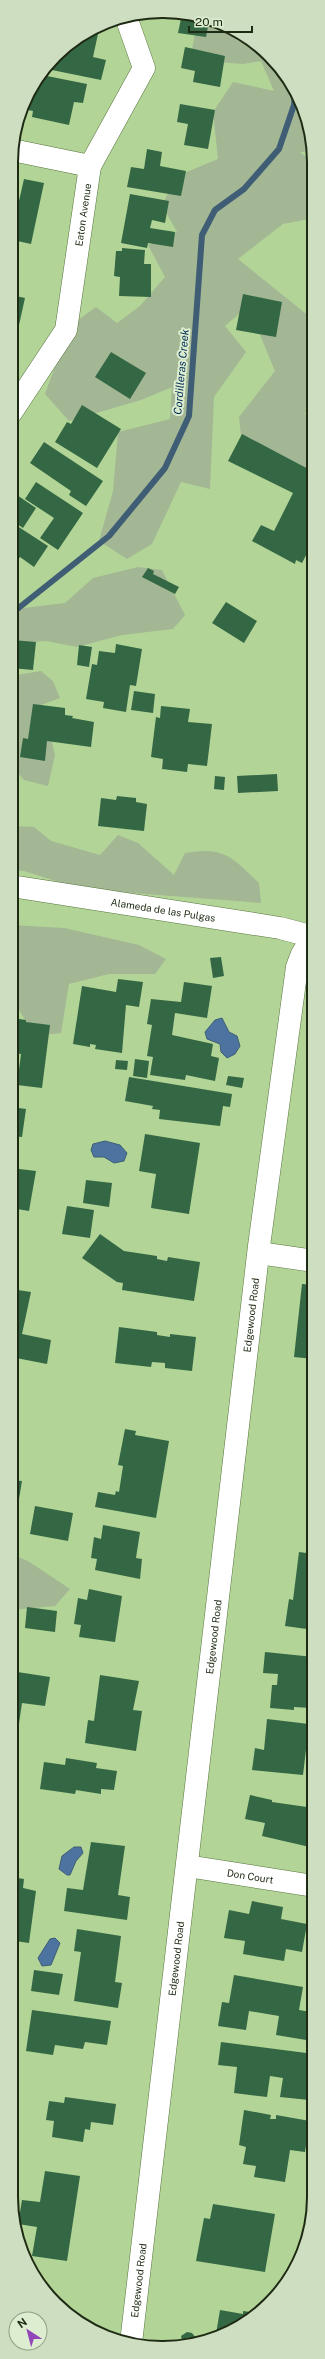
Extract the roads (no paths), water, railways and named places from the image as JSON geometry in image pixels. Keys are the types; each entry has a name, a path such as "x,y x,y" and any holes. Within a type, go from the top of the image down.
{"main road":[{"name":"Eaton Avenue","path":"18,403 66,330 90,166 144,68 128,22"},
{"path":"18,151 90,166"},
{"name":"Alameda de las Pulgas","path":"18,887 280,928 307,935"},
{"name":"Edgewood Road","path":"132,2337 259,1253 297,967 302,954 307,947"},
{"path":"259,1253 307,1260"},
{"name":"Don Court","path":"187,1866 307,1885"}],"water":[{"path":"222,1018 229,1032 237,1036 240,1046 235,1054 227,1058 221,1052 220,1044 207,1039 205,1032 215,1020"},
{"path":"105,1141 120,1145 127,1153 124,1161 114,1163 104,1157 94,1157 91,1150 93,1144"},
{"path":"74,1847 81,1847 83,1853 76,1861 70,1875 67,1875 59,1869 62,1856"},
{"path":"55,1938 60,1943 51,1965 42,1966 38,1958 50,1939"}],"waterway":[{"name":"Cordilleras Creek","path":"18,608 109,536 165,468 189,416 202,235 215,210 244,189 279,149 294,103"}]}
